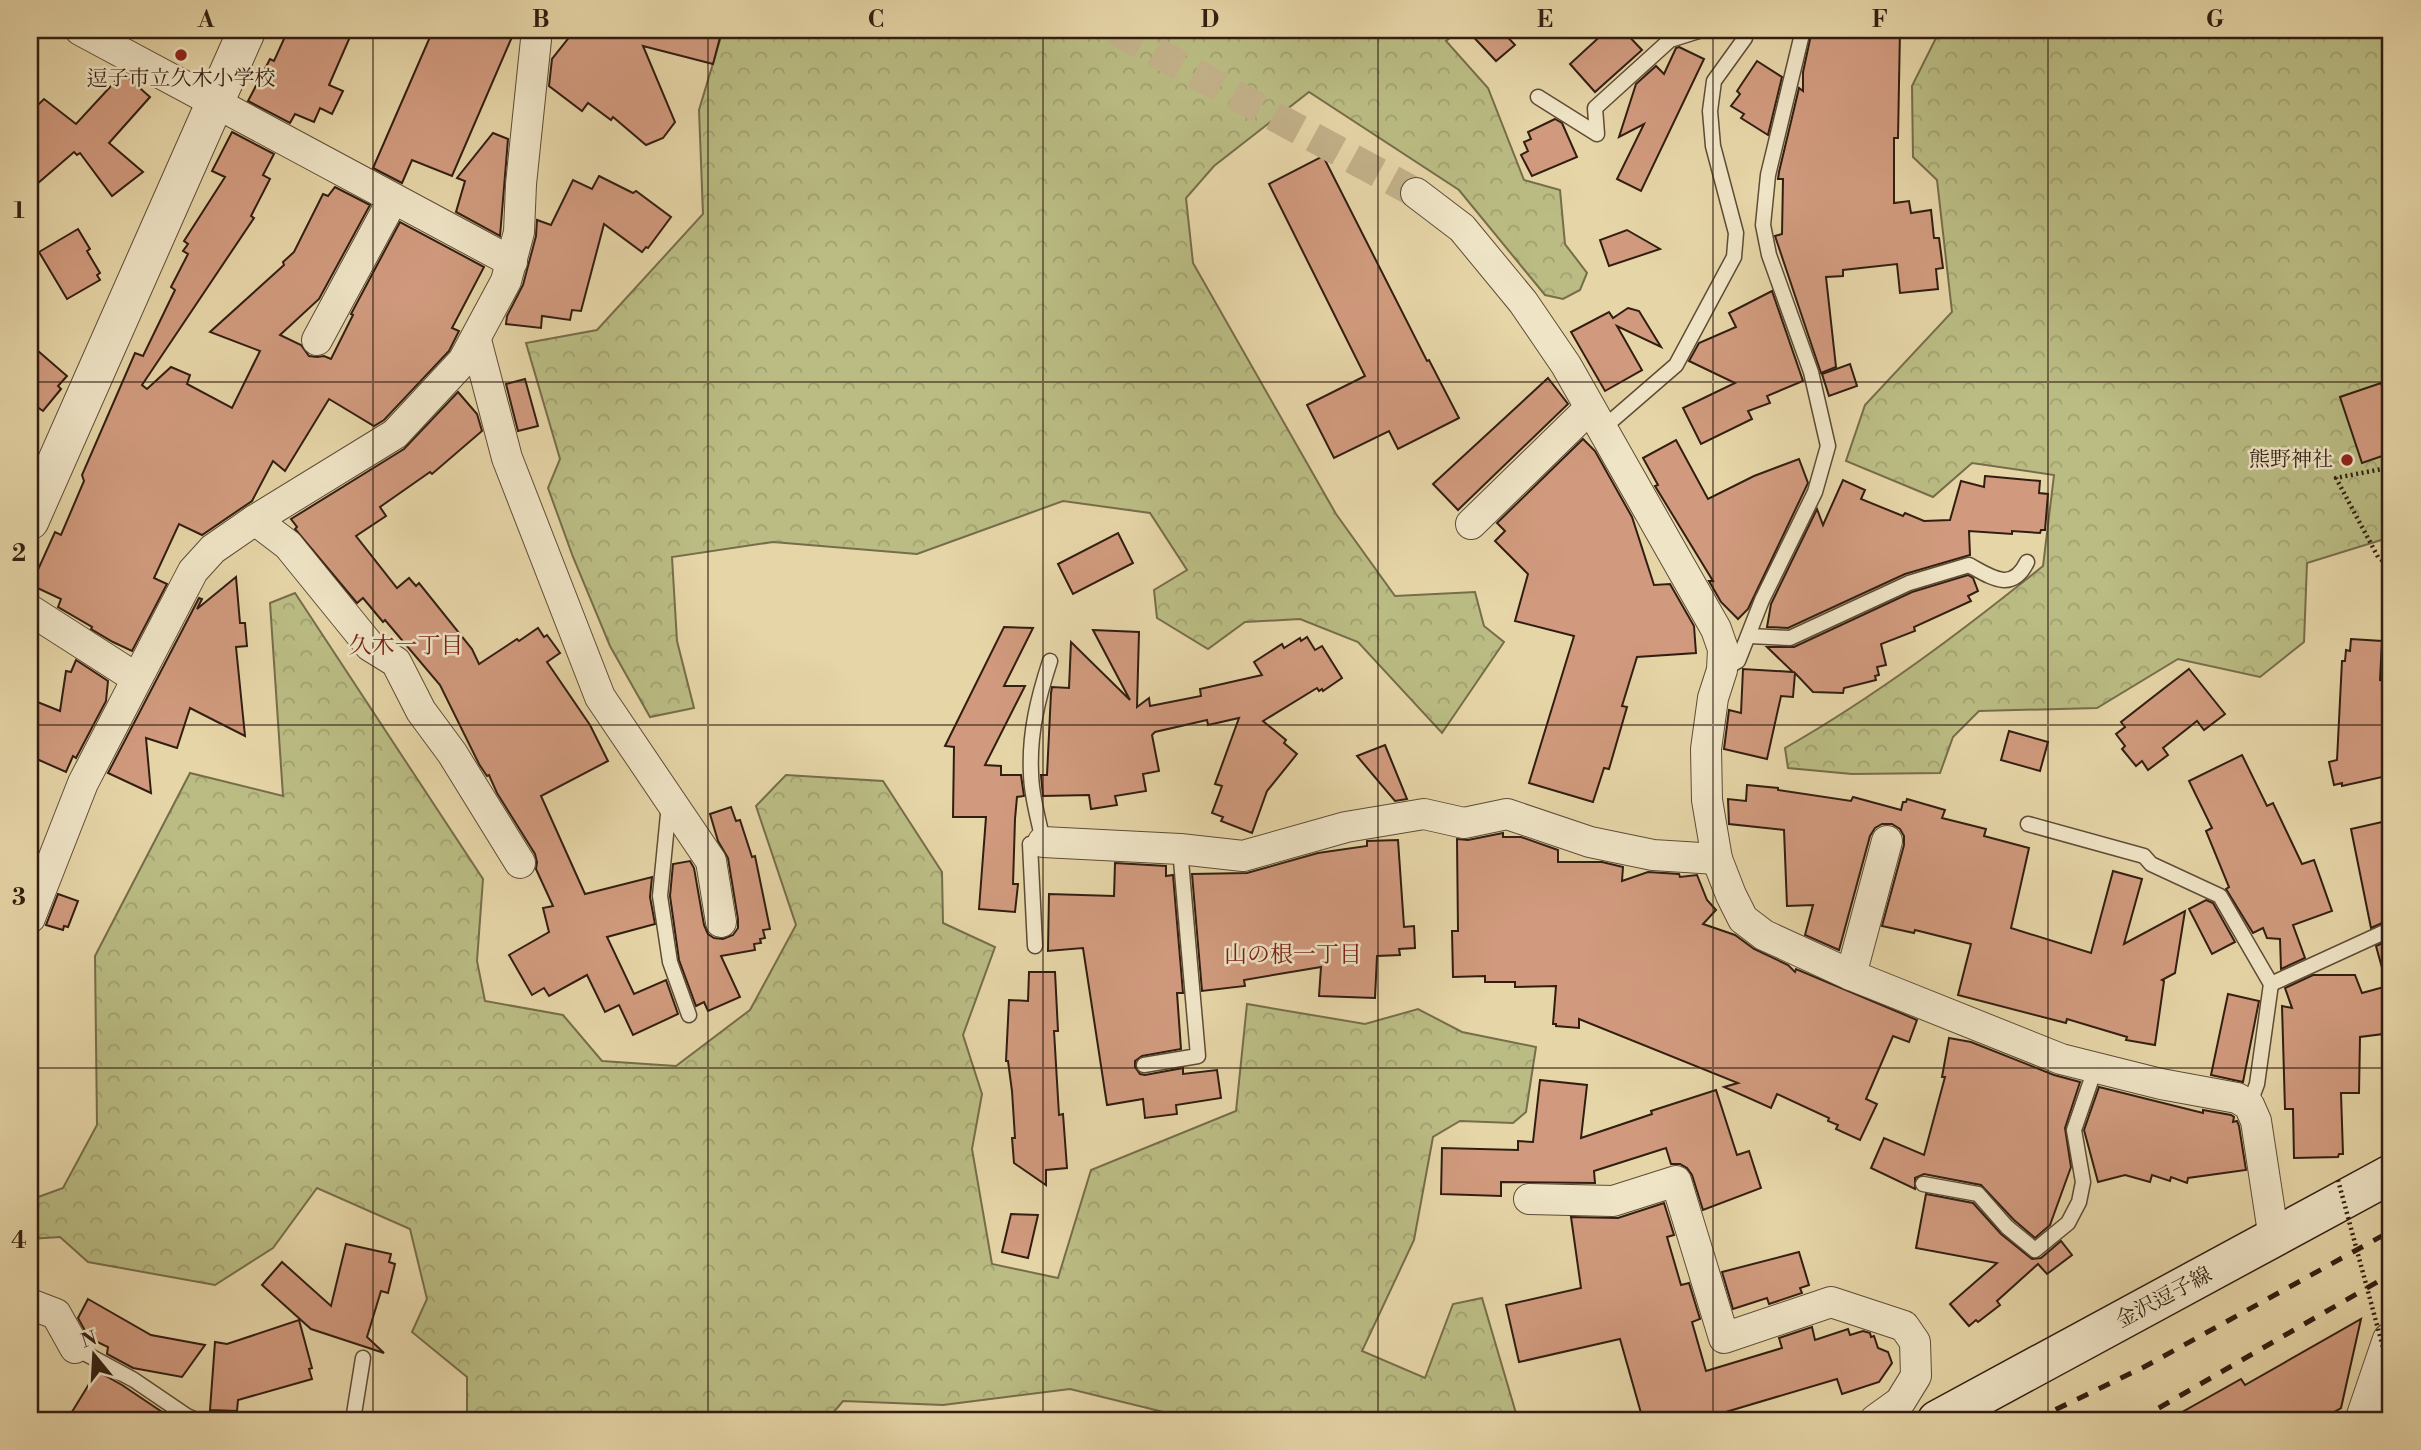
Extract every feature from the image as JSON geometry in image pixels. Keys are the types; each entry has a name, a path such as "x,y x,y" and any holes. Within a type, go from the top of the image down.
{"main road":[{"name":"金沢逗子線","path":"1937,1420 2391,1174"}],"street":[{"path":"80,30 512,262"},
{"path":"30,521 247,30"},
{"path":"30,918 83,783 193,570 213,549 255,520 395,434 463,361 476,340 506,281 519,232 521,184 537,30"},
{"path":"1416,193 1462,228 1514,291 1566,365 1716,629 1723,649 1722,670 1713,698 1706,749 1707,800 1717,859 1743,919 1764,935 1851,975 2061,1059 2095,1069 2237,1098 2249,1105 2256,1121 2274,1239"},
{"path":"317,340 393,198"},
{"path":"476,340 507,458 600,697 711,862 721,922"},
{"path":"1471,524 1596,418"},
{"path":"255,520 288,545 370,646 396,662 421,711 452,753 520,863"},
{"path":"30,610 136,678"},
{"path":"1043,842 1180,849 1242,856 1346,827 1424,814 1464,823 1507,814 1590,842 1640,852 1717,859"},
{"path":"1851,975 1887,841"},
{"path":"1529,1199 1613,1201 1676,1181 1724,1338 1831,1302 1904,1326 1915,1342 1916,1376 1900,1402 1875,1420"},
{"path":"30,1304 56,1314 75,1348"},
{"path":"2377,1403 2391,1341"}],"lane":[{"path":"1538,97 1597,134 1595,108 1670,40 1702,30"},
{"path":"1596,418 1676,365 1734,257 1737,233 1713,146 1710,111 1714,80 1745,38 1745,30"},
{"path":"1722,670 1738,661 1762,600 1815,492 1828,446 1811,372 1769,255 1763,225 1768,175 1803,30"},
{"path":"1749,636 1790,638 1909,583 1969,565 1997,580 2011,580 2023,572 2027,562"},
{"path":"1035,946 1030,844 1043,842 1031,775 1031,738 1039,696 1050,661"},
{"path":"669,799 660,896 670,962 689,1015"},
{"path":"2028,824 2144,856 2151,864 2220,896 2271,984 2257,1084 2249,1105"},
{"path":"1144,1065 1198,1056 1180,849"},
{"path":"2271,984 2391,929"},
{"path":"1923,1184 1978,1194 2007,1227 2035,1250 2068,1223 2079,1202 2083,1182 2074,1130 2095,1069"},
{"path":"75,1348 134,1380 196,1420"},
{"path":"353,1420 363,1358"}],"path":[{"path":"2391,482 2387,468 2336,478 2378,557 2391,567"},
{"path":"2338,1180 2377,1403"}],"green space":[{"path":"723,30 1460,30 1446,41 1488,88 1524,180 1560,190 1565,244 1587,273 1580,290 1563,299 1545,295 1459,190 1309,92 1214,166 1186,198 1193,263 1336,514 1395,596 1475,592 1484,626 1504,642 1442,733 1358,642 1300,619 1245,622 1208,649 1157,618 1154,590 1187,570 1150,513 1063,501 917,554 773,542 672,557 677,641 694,708 650,717 610,646 548,488 560,459 526,343 597,330 703,214 699,110"},
{"path":"1940,30 2391,30 2391,537 2307,563 2304,642 2260,677 2178,659 2097,708 1979,711 1953,737 1940,773 1852,774 1788,768 1785,748 1852,707 1917,662 2043,566 2054,475 1972,463 1933,497 1846,461 1865,405 1952,312 1937,180 1913,157 1912,86"},
{"path":"295,593 483,879 477,961 485,1001 563,1015 602,1061 676,1066 750,1010 796,925 756,806 786,775 883,781 942,872 943,923 995,947 963,1035 982,1094 972,1149 992,1264 1058,1278 1091,1170 1236,1111 1247,1004 1365,1024 1418,1009 1462,1032 1536,1047 1526,1112 1513,1123 1460,1121 1433,1137 1414,1240 1362,1351 1425,1378 1453,1304 1482,1298 1518,1420 1196,1420 1070,1389 943,1405 843,1401 827,1420 465,1420 467,1377 412,1332 427,1299 410,1229 317,1188 273,1248 215,1285 88,1262 60,1237 30,1239 30,1200 63,1188 97,1125 95,956 190,773 283,796 270,603"}],"building":[{"path":"288,30 353,30 329,85 343,91 332,114 320,108 314,122 295,114 290,123 248,101 270,59 274,61"},
{"path":"433,30 515,30 452,176 412,160 402,183 373,168"},
{"path":"575,30 722,30 713,64 643,46 675,122 663,138 646,145 613,117 611,120 588,103 582,111 549,86 552,59"},
{"path":"1467,30 1501,30 1515,45 1496,61"},
{"path":"1607,30 1623,30 1642,50 1595,92 1570,64"},
{"path":"1812,30 1900,30 1898,138 1894,138 1894,203 1909,201 1911,213 1931,210 1934,238 1939,238 1943,268 1936,269 1938,289 1900,293 1897,264 1843,270 1843,276 1826,277 1836,367 1821,373 1775,236 1782,234 1783,179 1778,179 1779,172 1799,88 1803,91 1803,72"},
{"path":"1676,48 1704,59 1641,191 1617,179 1644,124 1619,137 1636,84 1656,66 1664,74"},
{"path":"1757,61 1782,77 1768,135 1741,118 1744,114 1731,106 1740,94 1737,91"},
{"path":"123,73 150,97 109,143 143,172 112,196 80,153 77,155 74,152 30,190 30,97 39,104 44,99 76,124"},
{"path":"1555,119 1562,123 1577,157 1532,176 1521,155 1528,151 1524,142 1531,139 1528,132"},
{"path":"232,132 274,154 263,175 270,179 251,216 254,218 142,385 147,389 171,367 190,375 187,384 232,408 260,351 210,332 284,265 283,262 294,252 323,194 328,196 335,187 370,205 319,299 280,335 301,345 309,356 331,359 353,315 351,314 400,222 484,267 452,328 459,331 449,351 384,420 374,426 329,399 285,471 273,461 252,501 202,535 179,524 154,578 167,584 132,651 58,607 61,599 31,585 55,532 61,535 84,481 82,475 135,353 143,356 175,290 171,287 188,254 183,251 188,244 184,241 225,177 212,171"},
{"path":"493,133 508,139 500,236 456,212 465,181 457,178"},
{"path":"1323,156 1427,361 1429,360 1459,418 1398,449 1389,431 1334,458 1307,405 1365,376 1269,184"},
{"path":"599,176 633,193 636,191 671,217 642,252 604,224 581,311 572,310 570,320 542,316 541,328 506,324 507,316 523,285 536,236 537,220 551,225 573,180 592,189"},
{"path":"78,229 90,249 87,251 100,273 97,275 100,280 67,299 39,252"},
{"path":"1627,230 1660,249 1609,266 1600,240"},
{"path":"1772,291 1803,381 1767,396 1770,403 1748,411 1752,419 1701,444 1683,408 1735,383 1689,361 1699,343 1736,327 1729,313"},
{"path":"1628,308 1639,311 1661,347 1617,326 1642,370 1605,391 1571,332 1609,312 1613,318"},
{"path":"30,344 67,376 58,386 61,389 43,411 30,402"},
{"path":"1850,364 1857,386 1829,396 1822,374"},
{"path":"1548,378 1568,404 1458,510 1433,484"},
{"path":"525,379 538,426 518,431 506,384"},
{"path":"2381,383 2391,414 2391,453 2362,463 2340,397"},
{"path":"458,392 477,414 482,431 432,474 430,472 380,507 386,516 356,536 397,588 409,578 416,586 419,583 472,649 479,664 538,628 544,637 547,635 560,653 547,662 590,725 608,761 541,796 585,894 652,877 650,897 655,924 607,937 634,994 666,980 678,1014 633,1035 619,1005 605,1012 587,975 549,996 544,988 532,995 509,955 549,932 543,908 553,906 536,869 535,854 497,793 489,775 487,776 479,764 440,685 363,598 357,603 295,529 297,527 291,519 404,449"},
{"path":"1583,439 1595,451 1632,517 1654,585 1670,584 1694,626 1696,653 1637,657 1622,706 1627,707 1609,769 1604,768 1593,802 1529,783 1574,636 1515,621 1528,574 1495,541 1505,531 1497,523"},
{"path":"1676,440 1708,499 1754,476 1799,459 1808,483 1748,609 1738,619 1721,602 1709,581 1713,581 1655,486 1658,485 1643,458"},
{"path":"1985,476 2040,481 2039,493 2048,494 2045,530 2040,533 2012,531 2012,534 1969,531 1970,555 1905,574 1788,628 1767,627 1771,604 1817,509 1823,525 1843,480 1865,490 1861,499 1903,516 1905,513 1924,521 1950,520 1961,481 1984,487"},
{"path":"1118,533 1133,563 1073,594 1058,564"},
{"path":"1968,575 1973,578 1978,591 1968,596 1971,601 1914,627 1915,631 1881,644 1886,665 1877,667 1879,675 1875,676 1876,680 1844,688 1843,693 1813,692 1795,673 1793,697 1781,696 1767,759 1724,749 1729,710 1741,713 1743,669 1793,672 1767,647 1794,647 1912,592"},
{"path":"236,577 240,623 245,623 247,646 236,647 245,736 190,708 177,748 146,738 151,793 108,773 199,598 202,599 197,609"},
{"path":"1004,627 1033,628 1004,686 1025,686 985,765 1001,766 1001,775 1021,775 1024,796 1017,797 1015,819 1013,884 1018,884 1015,912 979,909 986,817 953,817 954,747 945,746"},
{"path":"1093,630 1139,632 1137,707 1149,698 1150,706 1201,696 1200,689 1262,675 1254,662 1282,644 1284,648 1300,638 1301,641 1307,637 1315,650 1322,646 1342,678 1323,691 1317,688 1263,721 1286,740 1284,743 1297,754 1267,791 1252,833 1221,821 1223,817 1212,813 1222,786 1215,784 1239,718 1208,725 1207,720 1155,732 1152,735 1159,771 1143,774 1146,791 1115,796 1117,805 1091,809 1089,795 1043,796 1041,775 1047,775 1052,687 1069,688 1071,642 1130,700"},
{"path":"2351,639 2382,641 2380,680 2391,681 2391,719 2383,718 2391,775 2342,786 2342,783 2334,785 2329,762 2337,760 2342,661 2345,661 2346,650 2350,651"},
{"path":"76,660 108,681 106,701 66,772 30,756 30,699 60,711 66,671 71,672"},
{"path":"2189,669 2225,714 2204,730 2197,721 2163,748 2168,755 2148,770 2142,761 2136,766 2122,749 2125,746 2116,734 2125,727 2121,722"},
{"path":"2009,731 2048,742 2040,771 2001,760"},
{"path":"1385,745 1407,799 1395,801 1357,756"},
{"path":"2242,755 2267,806 2273,803 2302,864 2314,860 2332,911 2293,925 2305,958 2281,969 2280,939 2267,938 2263,928 2253,933 2226,889 2229,887 2206,831 2212,828 2189,781"},
{"path":"1747,785 1851,801 1853,797 1901,810 1907,799 1945,810 1942,818 1986,829 1984,836 2029,848 2011,928 2091,953 2113,871 2142,879 2124,944 2185,911 2175,973 2162,980 2155,1045 2126,1040 2127,1037 2067,1019 2066,1023 1958,995 1971,944 1915,930 1914,933 1882,926 1904,845 1904,836 1900,829 1892,824 1882,824 1875,828 1870,836 1839,950 1805,935 1813,905 1787,906 1784,830 1729,824 1728,799 1746,801"},
{"path":"731,807 736,821 740,820 752,857 755,856 770,929 763,930 765,938 760,939 761,943 754,944 755,950 721,956 740,997 708,1011 704,1002 696,1006 679,960 670,896 673,864 690,861 694,868 708,934 723,939 733,935 738,928 738,919 728,858 718,841 710,814"},
{"path":"2391,820 2391,919 2371,928 2351,829"},
{"path":"1503,833 1503,837 1521,837 1558,850 1558,862 1602,862 1623,867 1622,881 1648,872 1679,874 1680,877 1697,875 1707,900 1716,910 1703,924 1735,935 1754,949 1788,965 1795,972 1796,969 1917,1020 1909,1042 1893,1036 1866,1099 1877,1104 1860,1140 1836,1129 1838,1125 1828,1121 1829,1118 1777,1094 1771,1108 1724,1087 1738,1083 1579,1019 1579,1028 1556,1026 1553,1024 1556,986 1515,987 1515,982 1485,982 1485,976 1453,977 1452,931 1458,931 1457,839 1468,840"},
{"path":"1398,840 1404,927 1414,926 1415,948 1399,949 1400,955 1377,956 1375,998 1319,996 1321,967 1244,980 1245,986 1202,991 1192,874 1247,873 1318,853 1367,846 1367,841"},
{"path":"1115,863 1166,866 1166,876 1173,875 1183,993 1177,993 1181,1049 1142,1056 1135,1061 1135,1067 1140,1074 1145,1075 1183,1068 1183,1074 1217,1070 1221,1098 1176,1105 1177,1114 1145,1118 1143,1099 1107,1105 1083,948 1048,951 1049,894 1114,896"},
{"path":"58,894 78,901 68,927 64,926 63,930 46,925"},
{"path":"2206,900 2213,903 2235,942 2212,954 2189,909"},
{"path":"2391,939 2391,974 2384,975 2376,946"},
{"path":"1029,972 1055,972 1058,1031 1054,1031 1059,1115 1063,1114 1067,1168 1046,1170 1046,1185 1014,1163 1012,1138 1015,1138 1012,1091 1006,1061 1009,1000 1028,1001"},
{"path":"2313,975 2355,975 2362,993 2391,985 2391,1033 2360,1037 2359,1093 2341,1093 2343,1154 2338,1157 2294,1158 2293,1109 2285,1109 2282,1006 2292,1008 2285,988"},
{"path":"2228,994 2259,1001 2243,1082 2211,1075"},
{"path":"1949,1038 1971,1042 2054,1075 2080,1082 2065,1128 2071,1167 2050,1225 2035,1238 1981,1185 1924,1174 1915,1178 1915,1189 1871,1168 1884,1138 1924,1155 1945,1077 1942,1077"},
{"path":"1540,1080 1587,1085 1581,1138 1716,1090 1737,1155 1749,1151 1761,1188 1703,1210 1692,1175 1680,1164 1671,1164 1666,1148 1594,1171 1595,1183 1501,1182 1501,1196 1441,1194 1442,1148 1518,1150 1518,1141 1533,1142"},
{"path":"2099,1087 2203,1113 2203,1110 2231,1115 2234,1117 2233,1122 2237,1121 2239,1126 2246,1170 2188,1178 2187,1183 2171,1177 2170,1181 2152,1175 2150,1182 2125,1175 2098,1182 2084,1130"},
{"path":"1926,1194 1973,1203 2001,1234 2032,1259 2041,1258 2061,1241 2072,1255 2047,1274 2038,1264 1997,1301 2000,1305 1969,1326 1950,1304 1997,1263 1916,1248"},
{"path":"1664,1203 1674,1235 1667,1237 1681,1285 1689,1283 1700,1319 1692,1322 1706,1371 1782,1348 1779,1338 1812,1327 1815,1340 1848,1329 1850,1335 1863,1331 1870,1333 1871,1337 1874,1336 1878,1348 1888,1352 1892,1363 1879,1382 1842,1394 1837,1379 1719,1414 1720,1420 1643,1420 1620,1339 1519,1362 1506,1305 1581,1288 1571,1217 1618,1218"},
{"path":"1011,1214 1038,1215 1028,1258 1002,1252"},
{"path":"346,1244 391,1254 389,1262 395,1264 388,1293 381,1291 367,1337 384,1353 311,1329 262,1285 282,1262 331,1306"},
{"path":"1799,1252 1809,1285 1800,1288 1802,1293 1769,1304 1767,1298 1733,1309 1722,1272"},
{"path":"88,1299 151,1335 205,1345 182,1377 133,1368 107,1354 108,1347 89,1338 78,1318"},
{"path":"2361,1319 2341,1408 2320,1420 2168,1420 2241,1379 2245,1385"},
{"path":"299,1320 312,1368 309,1369 312,1379 238,1400 237,1411 210,1410 215,1342 227,1344"},
{"path":"97,1371 122,1385 174,1420 67,1420"}],"tunnel":[{"path":"1115,30 1416,193"}],"railway":[{"path":"2034,1420 2144,1367 2391,1231"},
{"path":"2138,1420 2391,1274"}],"place":[{"name":"逗子市立久木小学校","path":"181,55"},
{"name":"熊野神社","path":"2347,460"}],"district":[{"name":"久木一丁目","path":"406,646"},
{"name":"山の根一丁目","path":"1293,955"}]}
